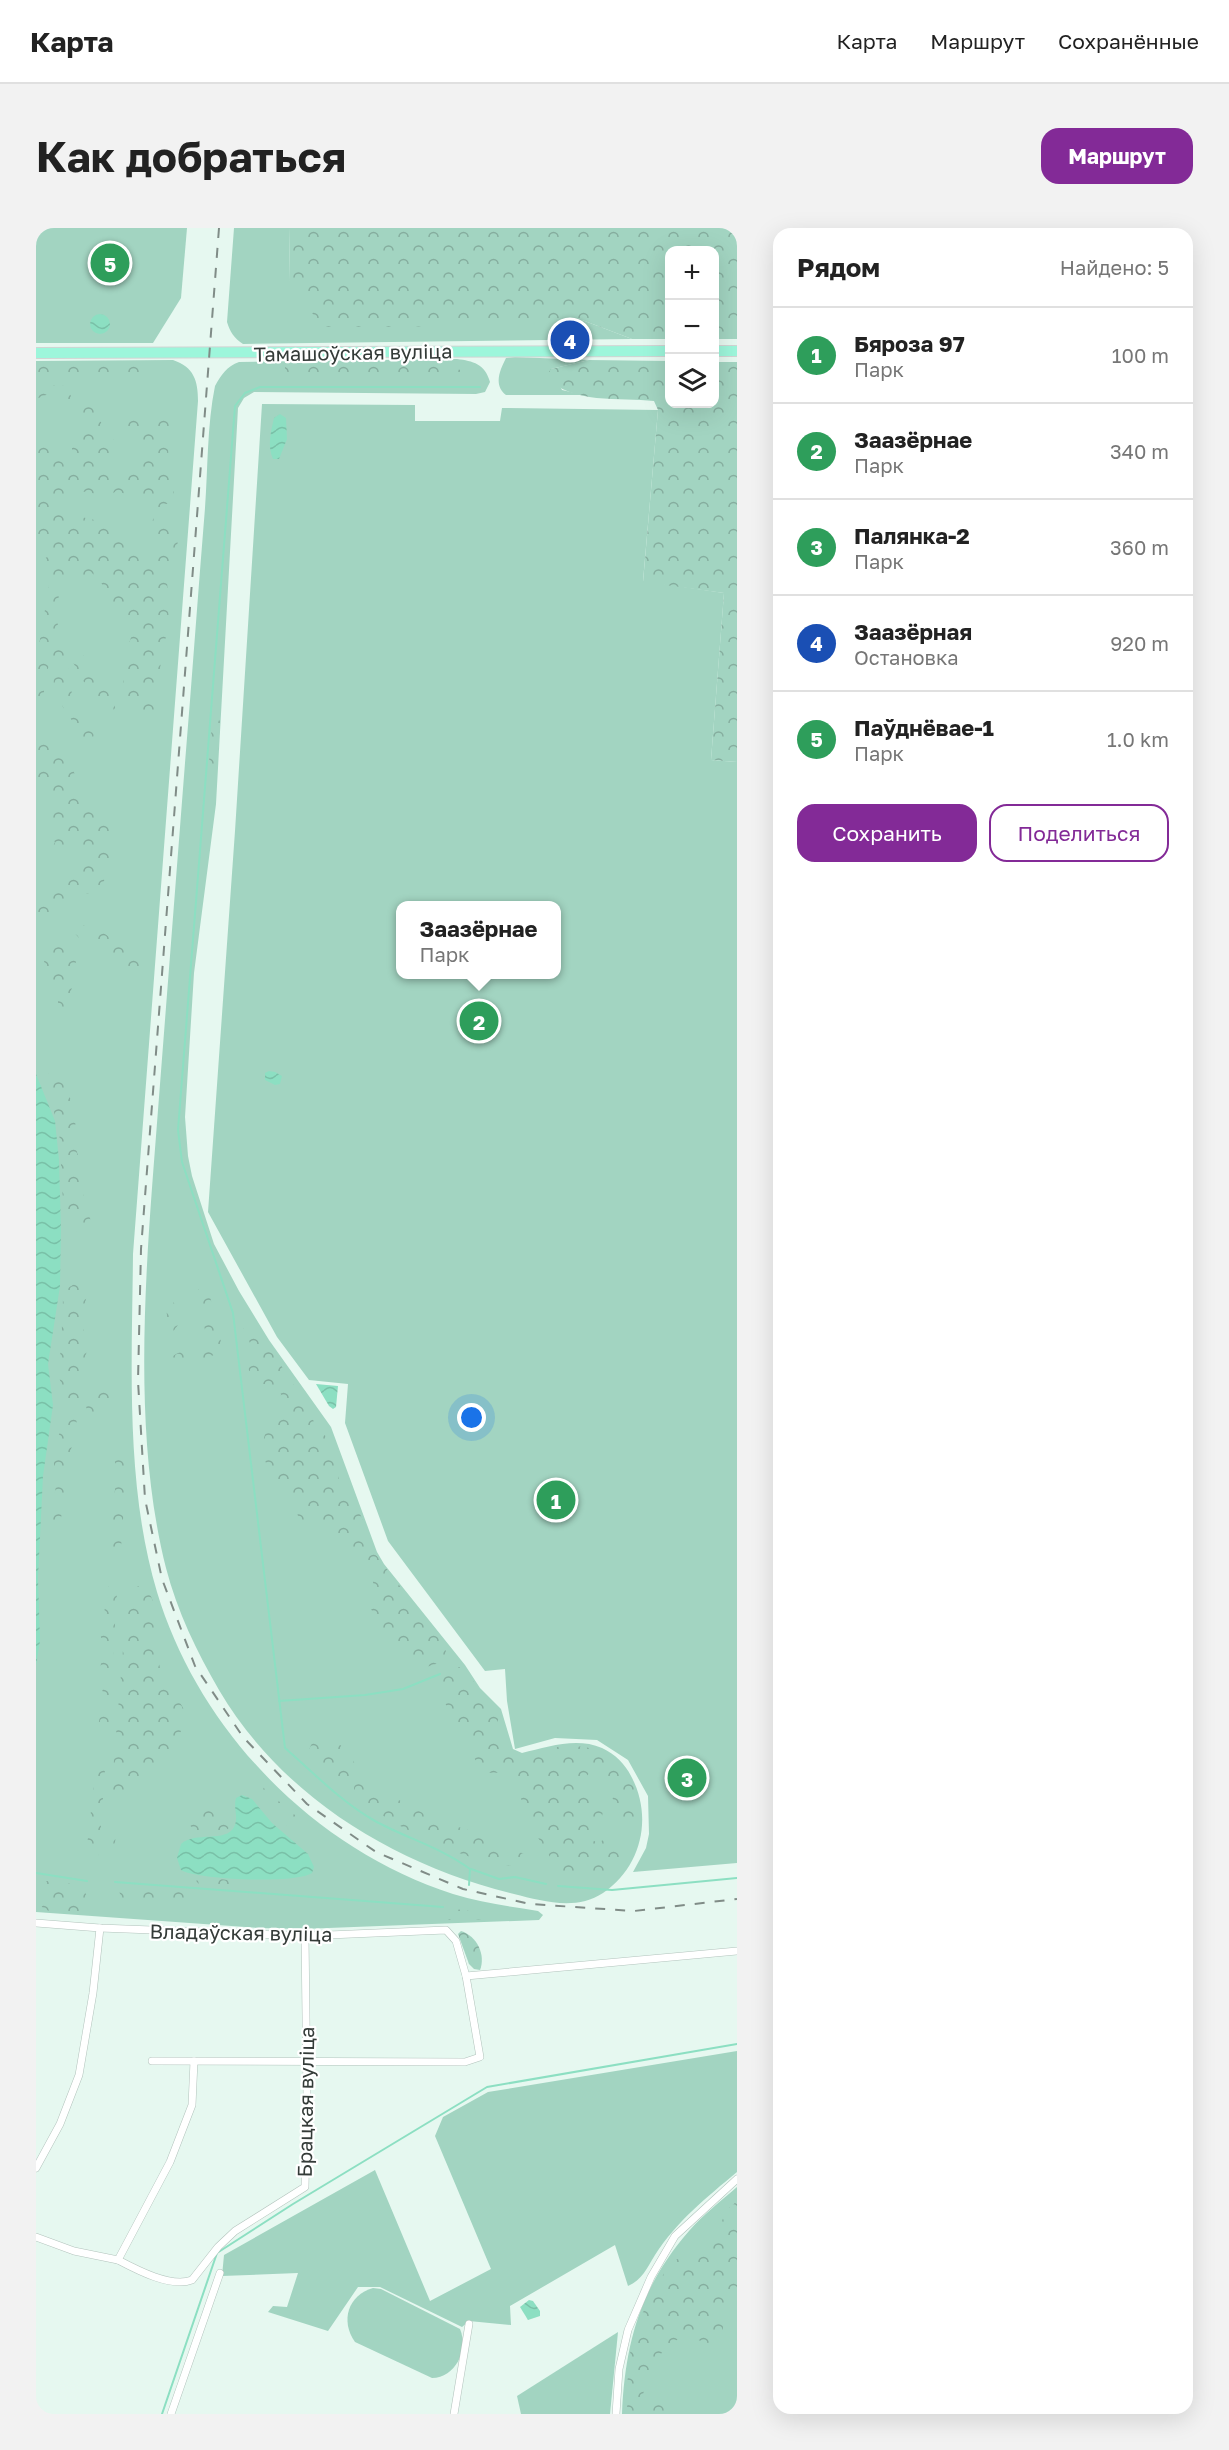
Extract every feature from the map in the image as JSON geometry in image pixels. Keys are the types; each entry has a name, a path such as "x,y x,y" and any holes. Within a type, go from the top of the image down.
{"main road":[{"name":"Тамашоўская вуліца","path":"36,353 665,351"},
{"path":"719,351 737,351"}],"street":[{"name":"Владаўская вуліца","path":"36,1923 100,1928 305,1936 446,1930 456,1941 466,1976"},
{"path":"36,2168 60,2124 79,2075 93,1993 100,1928"},
{"name":"Брацкая вуліца","path":"118,2260 148,2276 186,2282 192,2280 218,2247 235,2231 305,2187 307,2061 305,1936"},
{"path":"152,2061 465,2062 480,2057 466,1976 737,1951"},
{"path":"36,2236 74,2251 118,2260 174,2152 192,2105 194,2061"},
{"path":"616,2414 619,2368 628,2330 651,2277 675,2236 737,2179"},
{"path":"171,2414 220,2273"},
{"path":"454,2414 469,2324"}],"green space":[{"path":"36,228 187,228 181,298 153,343 36,343"},
{"path":"234,228 290,228 289,280 582,320 632,339 243,344 233,334 227,322"},
{"path":"290,228 737,228 737,339 719,339 719,246 665,246 665,339 632,339 582,320 409,327 322,327 289,280"},
{"path":"506,358 589,360 551,369 562,390 584,395 506,395 500,387 500,372"},
{"path":"457,359 473,362 482,367 490,382 485,392 476,394 254,392 244,398 238,408 216,804 194,973 185,1117 192,1176 214,1244 269,1340 331,1427 377,1552 384,1564 465,1665 480,1688 501,1709 513,1749 522,1753 562,1744 592,1745 615,1756 623,1763 631,1776 638,1791 642,1824 635,1855 627,1869 603,1893 582,1902 570,1903 547,1902 514,1894 427,1865 385,1845 346,1821 309,1794 275,1763 245,1728 219,1690 195,1646 182,1615 166,1568 155,1513 148,1457 144,1340 146,1281 209,431 215,386 225,371 239,362"},
{"path":"173,360 190,371 196,381 198,401 133,1254 132,1381 135,1467 147,1551 157,1592 176,1643 201,1692 232,1737 269,1778 309,1815 354,1847 402,1874 464,1897 538,1911 543,1915 539,1920 302,1929 36,1912 36,361"},
{"path":"589,360 665,361 665,408 719,408 719,362 737,362 737,762 711,760 724,593 643,582 658,410 654,401 597,398 568,392 546,376 551,369"},
{"path":"36,363 136,363 150,365 158,371 157,378 150,380 137,375 123,379 43,373 37,381 40,385 67,386 72,399 95,406 105,433 120,445 119,451 108,458 114,470 123,470 136,464 144,445 140,430 119,427 115,422 116,417 145,420 160,410 169,419 168,468 174,492 170,502 148,514 143,507 145,496 138,491 126,494 116,491 107,498 90,492 81,492 72,493 68,505 73,515 103,522 115,528 127,543 151,555 159,554 163,547 161,540 152,532 151,524 155,515 166,514 171,518 177,530 175,560 167,578 169,625 162,652 155,714 149,721 135,712 127,711 122,702 125,656 137,619 133,614 122,619 116,616 101,582 92,573 83,577 69,575 62,582 57,620 60,637 83,655 97,681 114,699 115,708 112,712 106,712 97,694 82,680 74,664 60,656 50,664 42,701 36,702 36,663 49,586 46,579 36,578 36,563 51,555 53,544 49,538 36,540 36,520 40,511 36,506 36,430 60,461 67,464 72,460 72,434 76,430 86,428 88,422 85,417 68,410 55,394 36,399"},
{"path":"292,363 439,363 454,365 461,371 457,378 446,379 423,373 289,373 285,370 285,366"},
{"path":"262,404 415,405 415,421 500,421 502,408 658,410 643,581 724,593 711,760 737,762 737,1863 633,1872 646,1848 649,1834 648,1796 628,1760 597,1740 555,1738 515,1749 507,1701 505,1669 485,1671 388,1541 345,1423 348,1384 309,1380 277,1337 208,1212"},
{"path":"62,665 70,670 72,694 92,725 94,732 89,745 83,746 81,743 74,724 54,687 56,672"},
{"path":"214,717 218,717 220,722 217,765 213,769 209,763"},
{"path":"36,723 54,751 72,767 81,791 105,808 110,824 111,848 104,882 99,888 65,900 46,923 36,929 36,902 57,882 75,874 82,866 86,853 82,844 69,851 62,863 53,861 50,853 55,842 49,836 53,810 48,799 36,796"},
{"path":"76,923 101,931 116,942 136,942 142,953 141,970 136,974 132,973 122,954 111,956 103,954 79,938 73,931"},
{"path":"60,946 72,951 76,966 71,1007 64,1011 58,1007 58,985 48,974 44,961 49,950"},
{"path":"52,1072 64,1081 75,1112 76,1149 82,1168 83,1194 92,1225 86,1235 67,1226 64,1221 59,1128 45,1083 45,1076"},
{"path":"76,1283 86,1288 87,1292 79,1319 88,1348 77,1381 79,1398 75,1436 65,1469 69,1496 60,1524 56,1528 51,1520 56,1485 53,1453 68,1407 57,1370 61,1350 63,1299 68,1288"},
{"path":"201,1288 210,1297 220,1331 221,1345 214,1355 190,1364 178,1372 173,1372 170,1365 173,1356 200,1345 206,1334 194,1299 195,1292"},
{"path":"171,1299 176,1306 178,1325 172,1333 163,1337 159,1335 158,1329 167,1315 165,1303"},
{"path":"244,1317 250,1317 304,1401 316,1426 333,1444 338,1460 339,1484 357,1506 376,1555 445,1645 446,1653 439,1663 417,1670 401,1656 397,1642 377,1631 371,1609 373,1585 370,1572 348,1549 331,1526 321,1522 301,1521 292,1502 272,1475 263,1449 264,1439 281,1394 265,1384 253,1384 248,1367 252,1357 250,1343 243,1327"},
{"path":"103,1386 112,1393 111,1404 106,1416 96,1419 87,1412 86,1403 91,1392"},
{"path":"122,1456 127,1464 121,1548 116,1554 110,1549 109,1531 115,1490 115,1461"},
{"path":"113,1585 117,1593 108,1734 103,1739 100,1737 98,1726 104,1697 99,1676 103,1651 100,1631 105,1617 104,1597 108,1587"},
{"path":"139,1586 151,1597 156,1617 160,1668 167,1684 182,1706 186,1720 172,1750 157,1772 122,1799 115,1808 110,1808 127,1601 132,1589"},
{"path":"459,1667 497,1708 499,1715 495,1730 517,1755 530,1755 564,1746 585,1747 606,1754 623,1767 632,1781 637,1798 636,1820 631,1824 623,1822 619,1816 604,1774 591,1772 584,1778 587,1794 603,1812 601,1820 590,1831 590,1838 597,1843 614,1835 626,1848 622,1864 615,1873 595,1878 565,1875 549,1855 525,1814 518,1776 509,1772 487,1772 480,1767 474,1758 464,1729 451,1714 444,1698 442,1687 444,1676 447,1671"},
{"path":"322,1737 333,1740 348,1753 356,1768 352,1777 343,1780 333,1778 316,1766 311,1758 310,1750 313,1742"},
{"path":"100,1762 105,1769 99,1853 94,1860 90,1857 87,1846 96,1767"},
{"path":"367,1779 384,1792 436,1820 484,1835 524,1854 527,1860 525,1863 510,1865 489,1862 464,1855 411,1832 356,1796 354,1789 357,1781"},
{"path":"259,1784 296,1816 298,1824 294,1829 284,1824 252,1790"},
{"path":"207,1807 215,1807 228,1813 231,1820 229,1828 208,1834 193,1829 190,1825 193,1816"},
{"path":"111,1820 115,1822 116,1833 111,1850 108,1846"},
{"path":"202,1877 228,1880 232,1886 226,1889 202,1887 196,1881"},
{"path":"42,1882 72,1884 83,1888 93,1909 84,1913 49,1911 43,1908 39,1891"},
{"path":"127,1886 180,1891 185,1893 187,1898 180,1904 121,1898 119,1890"},
{"path":"455,1909 491,1914 507,1909 511,1911 512,1916 507,1919 449,1920 448,1912"},
{"path":"461,1931 472,1937 479,1947 482,1958 480,1970 474,1969 469,1964 458,1934"},
{"path":"737,2051 737,2172 682,2221 663,2243 641,2277 628,2286 615,2245 510,2306 511,2325 469,2321 462,2327 380,2287 358,2287 328,2331 268,2312 273,2306 287,2307 298,2273 222,2276 224,2255 375,2170 430,2301 491,2269 435,2136 443,2117 488,2092"},
{"path":"737,2187 737,2414 622,2414 632,2339 647,2294 672,2252 689,2231"},
{"path":"737,2201 737,2308 724,2312 722,2340 707,2343 683,2335 655,2360 643,2395 671,2410 674,2414 627,2414 628,2360 641,2316 670,2262 712,2246 726,2211"},
{"path":"373,2288 381,2289 460,2329 463,2346 453,2368 440,2377 432,2378 355,2342 348,2326 349,2310 358,2296"},
{"path":"618,2332 610,2414 521,2414 517,2396"}],"water":[{"path":"100,314 107,317 110,324 107,331 100,334 93,331 90,324 93,317"},
{"path":"280,414 286,418 287,439 279,459 273,459 270,449 271,433 274,418"},
{"path":"269,1071 282,1076 280,1084 275,1085 265,1080 265,1073"},
{"path":"36,1074 55,1121 59,1160 61,1230 60,1286 48,1364 53,1405 43,1476 38,1578 40,1641 36,1665"},
{"path":"316,1384 338,1386 336,1407 333,1409 329,1406"},
{"path":"242,1795 252,1799 272,1823 308,1854 314,1867 312,1873 287,1879 268,1880 206,1876 181,1870 177,1858 181,1844 194,1838 224,1835 230,1832 235,1824 236,1798"},
{"path":"529,2300 533,2301 540,2311 540,2316 528,2320 520,2307"}],"waterway":[{"path":"469,1885 470,1869 448,1855 375,1821 339,1796 285,1748 233,1313 182,1162 178,1130 235,406 245,393 260,387 480,387"},
{"path":"279,1701 365,1695 403,1689 440,1674"},
{"path":"471,1869 499,1879 515,1877 546,1884"},
{"path":"36,1873 87,1881"},
{"path":"558,1886 612,1890 737,1878"},
{"path":"115,1882 443,1907"},
{"path":"162,2414 217,2253 293,2204 487,2087 737,2044"}],"railway":[{"path":"219,228 141,1249 138,1381 145,1499 162,1579 195,1666 243,1737 307,1804 376,1852 463,1889 530,1904 634,1911 737,1899"}],"place":[{"name":"Паўднёвае-1","path":"110,263"},
{"name":"Заазёрная","path":"570,340"},
{"name":"Заазёрнае","path":"479,1021"},
{"name":"Бяроза 97","path":"556,1500"},
{"name":"Палянка-2","path":"687,1778"}]}
